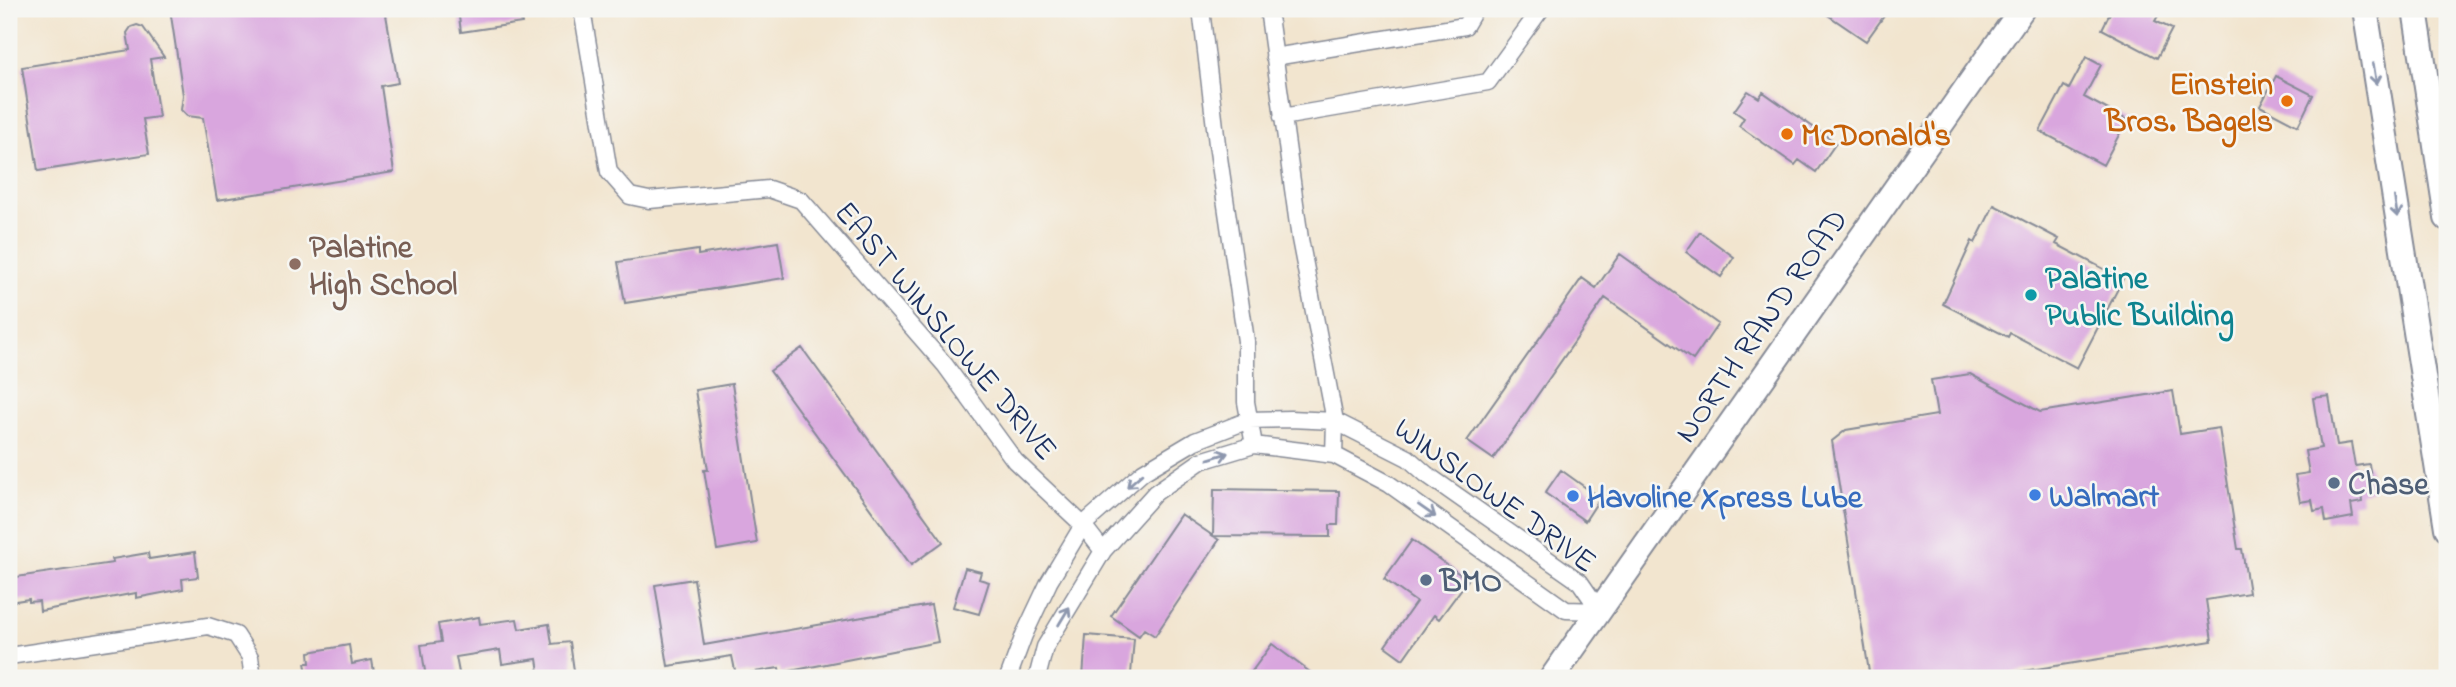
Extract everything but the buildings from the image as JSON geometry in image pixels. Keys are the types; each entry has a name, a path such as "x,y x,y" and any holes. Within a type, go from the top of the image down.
{"main road":[{"name":"NORTH RAND ROAD","path":"1552,678 2022,9"},
{"path":"2365,9 2447,528"},
{"path":"2415,9 2447,218"}],"street":[{"name":"EAST WINSLOWE DRIVE","path":"582,9 609,172 630,196 649,200 769,189 802,200 945,365 1014,460 1083,525 1103,551"},
{"path":"1200,9 1246,341 1249,420 1254,445"},
{"path":"1268,9 1300,239 1335,421 1334,455"},
{"path":"1274,57 1465,26 1475,9"},
{"path":"1282,117 1488,82 1541,9"},
{"name":"WINSLOWE DRIVE","path":"1007,678 1049,582 1083,525 1143,472 1195,441 1249,420 1335,421 1408,458 1426,474 1580,582 1600,611"},
{"name":"WINSLOWE DRIVE","path":"1037,678 1045,647 1103,551 1155,493 1201,461 1254,445 1334,455 1389,484 1566,610 1600,611"},
{"path":"9,656 208,626 236,635 250,657 253,678"}],"place":[{"name":"Einstein Bros. Bagels","path":"2287,101"},
{"name":"McDonald's","path":"1787,134"},
{"name":"Palatine High School","path":"295,264"},
{"name":"Palatine Public Building","path":"2031,295"},
{"name":"Chase","path":"2334,483"},
{"name":"Walmart","path":"2035,495"},
{"name":"Havoline Xpress Lube","path":"1573,496"},
{"name":"BMO","path":"1426,580"}]}
